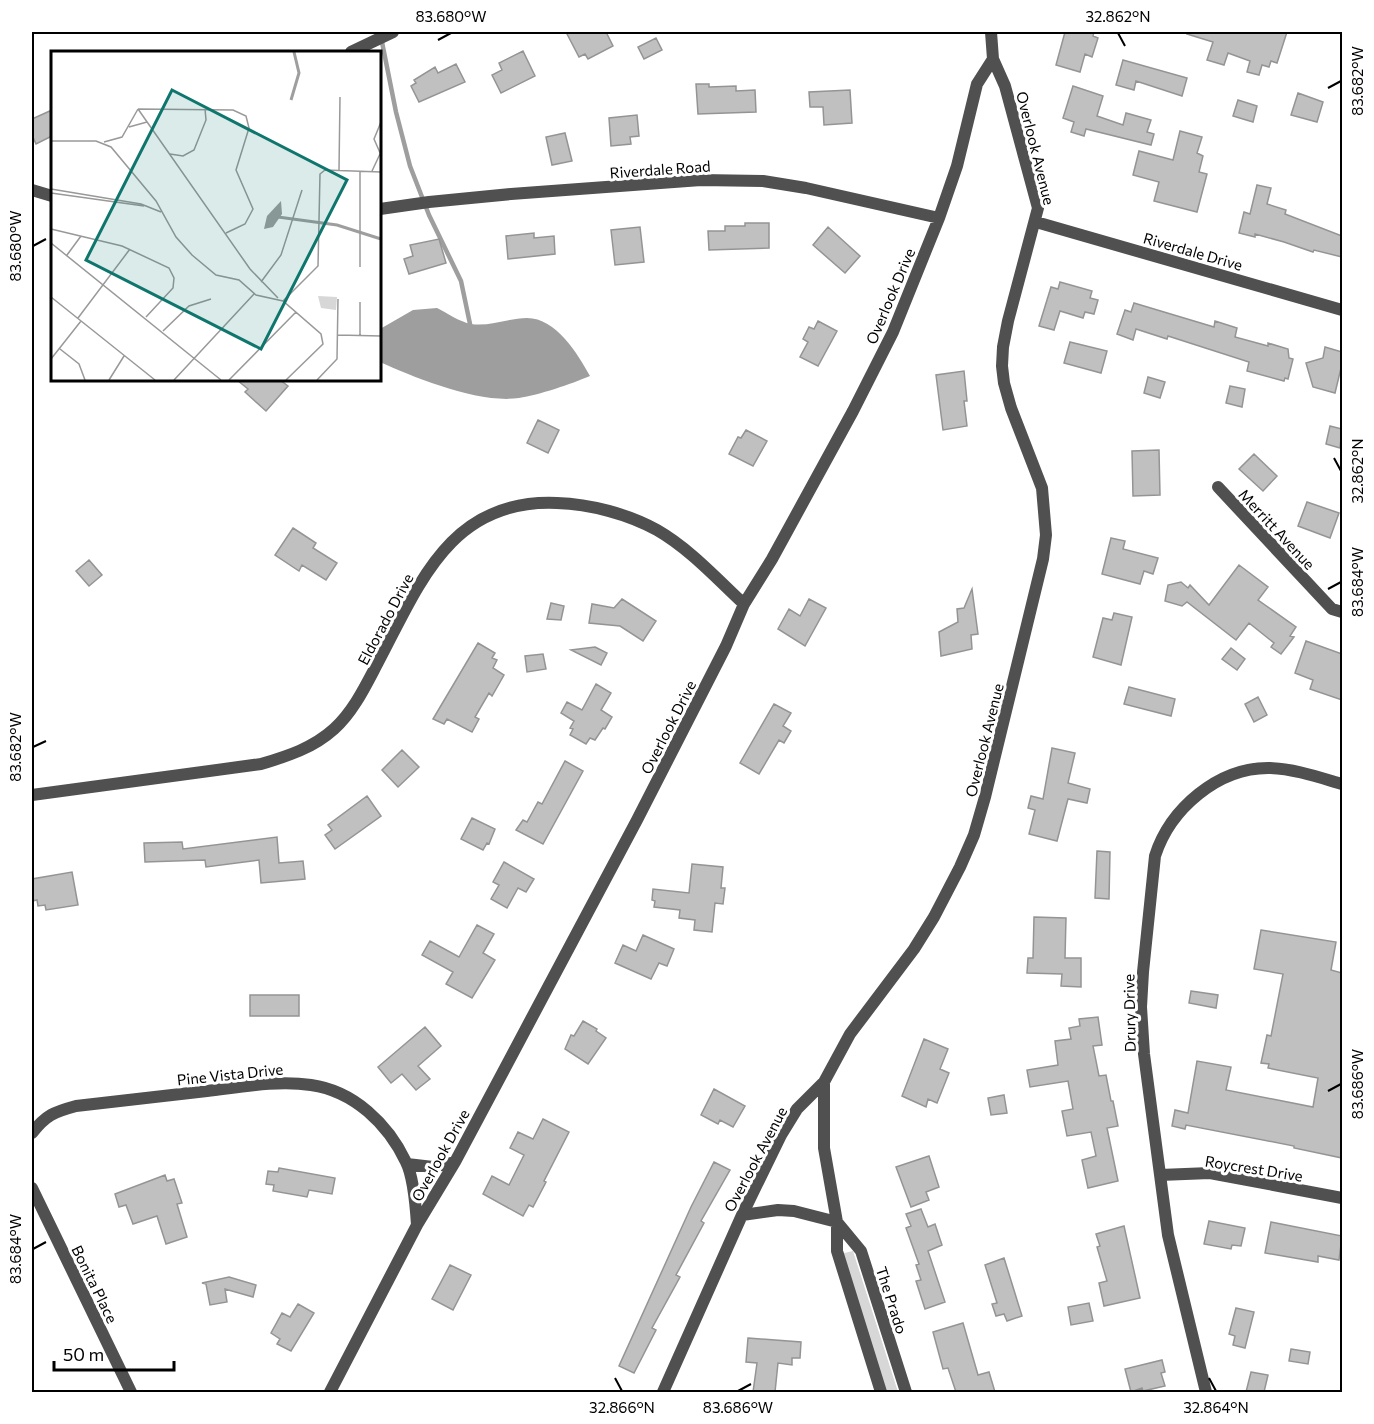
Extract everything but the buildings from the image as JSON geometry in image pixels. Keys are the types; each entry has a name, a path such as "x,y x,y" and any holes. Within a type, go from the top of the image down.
{"street":[{"path":"353,51 393,32"},
{"name":"Overlook Avenue","path":"663,1392 742,1215 781,1136 797,1109 824,1082 850,1034 924,933 955,877 974,835 998,751 1043,559 1046,535 1042,488 1011,408 1002,366 1008,321 1038,208 1005,86 993,58 991,32"},
{"name":"Overlook Drive","path":"330,1392 417,1225 455,1162 637,820 726,646 744,604 772,559 893,332 939,218 957,166 977,84 993,58"},
{"name":"Riverdale Road","path":"381,209 511,194 711,180 763,181 806,188 939,218"},
{"path":"32,190 51,196"},
{"name":"Riverdale Drive","path":"1036,222 1342,310"},
{"name":"Merritt Avenue","path":"1218,487 1332,609 1342,612"},
{"name":"Eldorado Drive","path":"32,795 261,764 306,749 334,729 364,689 424,576 446,546 475,522 518,505 538,502 574,504 618,514 657,531 705,567 744,604"},
{"name":"Drury Drive","path":"1206,1392 1168,1235 1144,1054 1143,972 1155,856 1160,839 1170,822 1200,792 1251,769 1295,770 1342,784"},
{"name":"The Prado","path":"824,1082 824,1148 837,1222 837,1251 881,1392"},
{"name":"Pine Vista Drive","path":"32,1133 44,1118 52,1113 76,1106 256,1086 290,1083 313,1085 336,1091 365,1108 388,1132 407,1164 417,1225"},
{"path":"407,1164 433,1167 455,1162"},
{"name":"Roycrest Drive","path":"1160,1175 1210,1173 1342,1198"},
{"name":"Bonita Place","path":"32,1188 131,1392"},
{"path":"742,1215 778,1210 794,1211 837,1222"},
{"name":"The Prado","path":"837,1222 861,1251 906,1392"}],"shaded area":[{"path":"437,308 471,324 520,318 538,320 557,331 565,339 590,376 536,394 503,399 467,393 411,375 381,362 381,328 413,310"},
{"path":"853,1251 898,1392 885,1392 840,1254"}],"waterway":[{"path":"380,32 396,112 410,166 429,215 461,281 470,324"}]}
